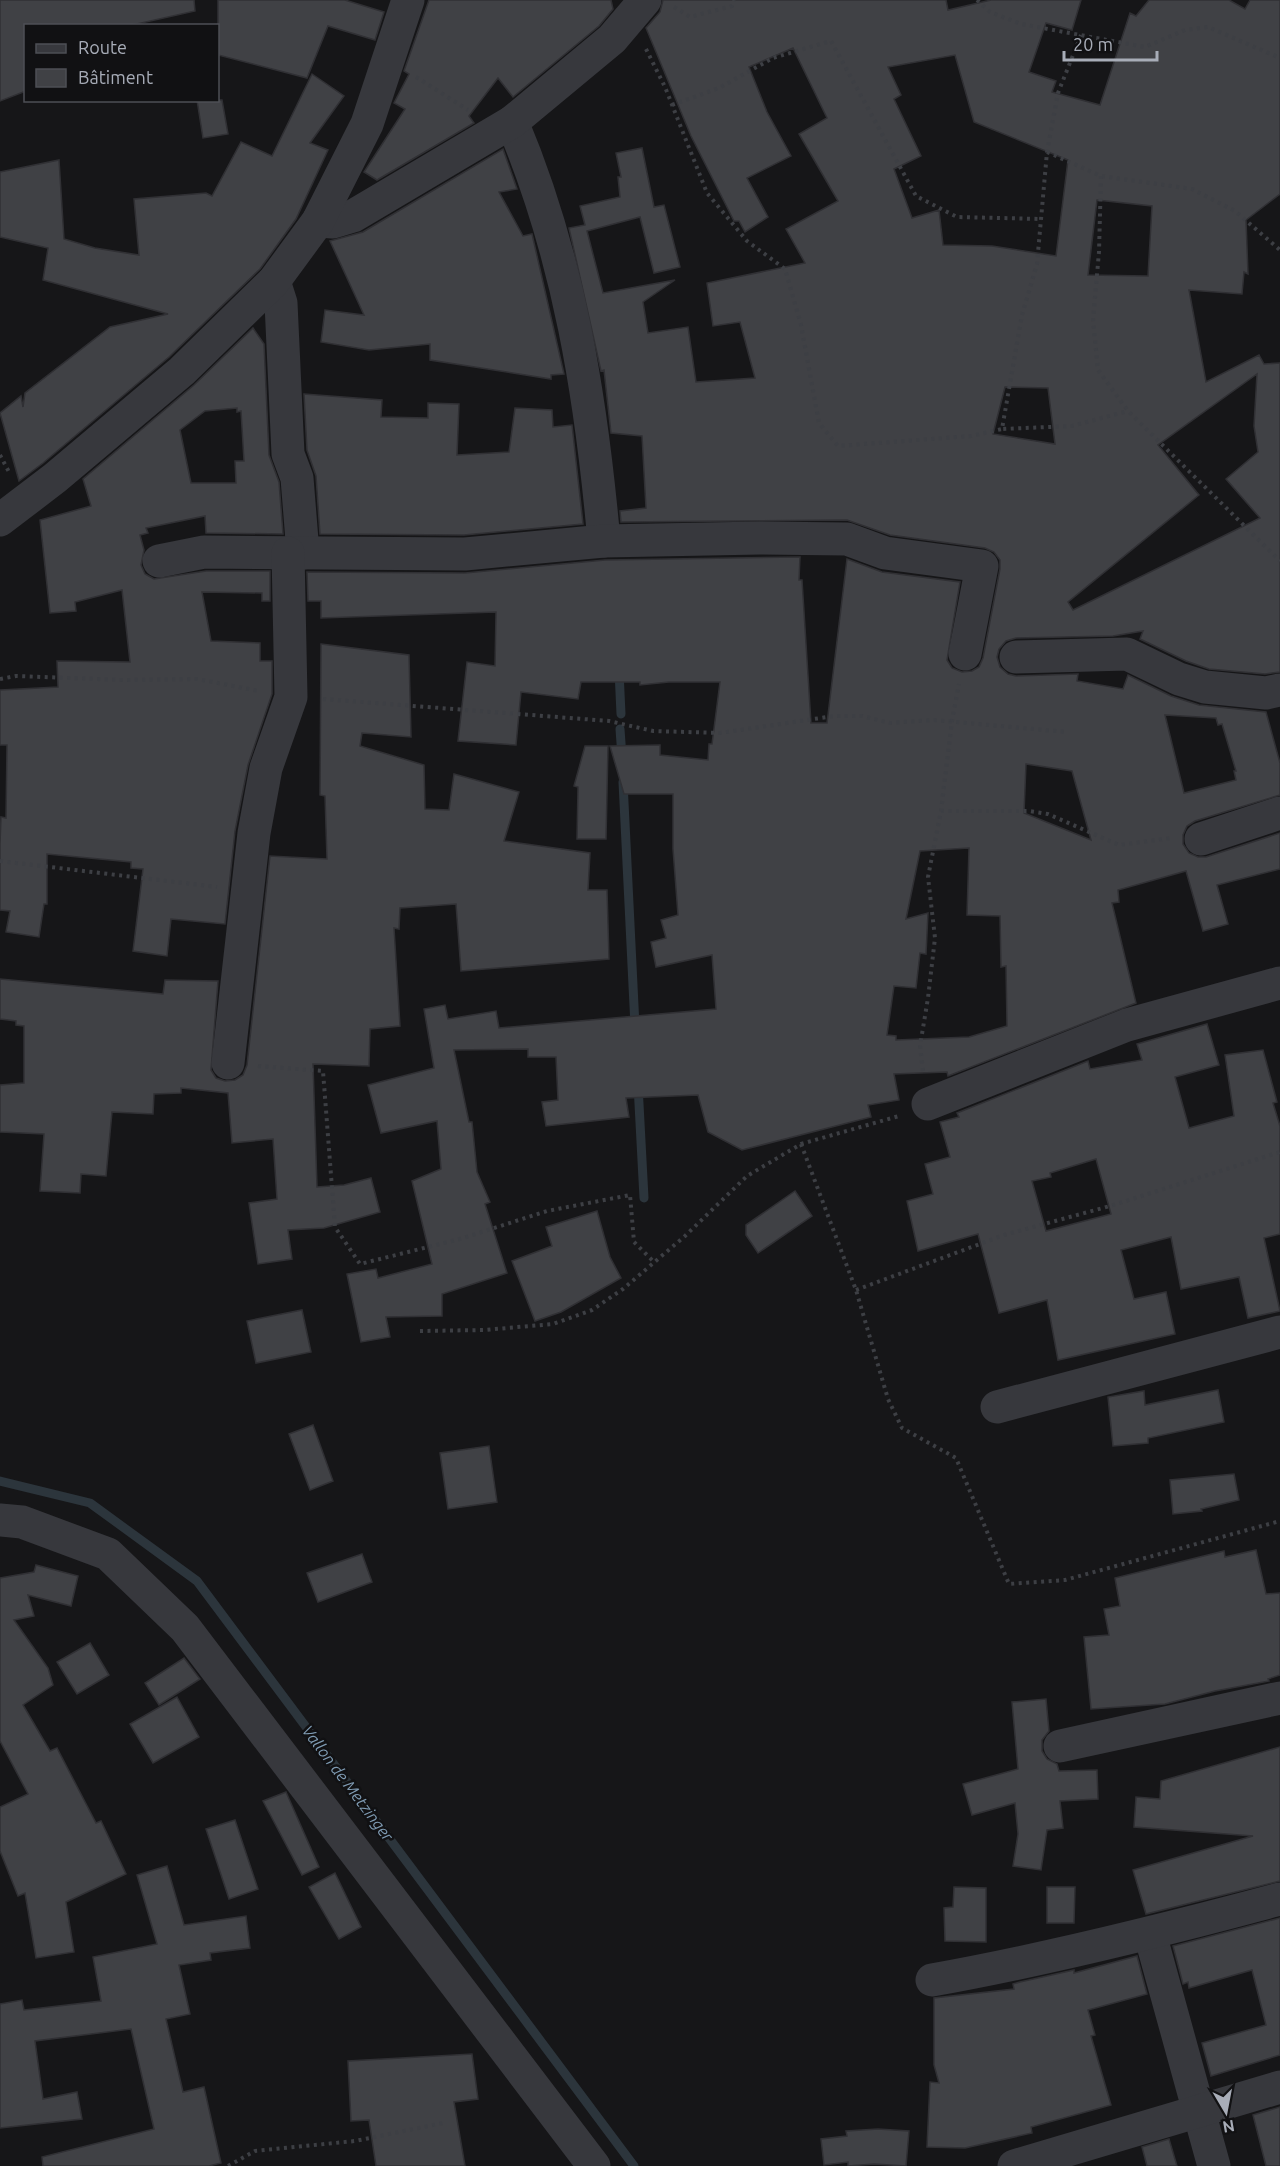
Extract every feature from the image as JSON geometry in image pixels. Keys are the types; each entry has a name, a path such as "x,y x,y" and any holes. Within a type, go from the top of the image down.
{"street":[{"path":"0,520 55,478 182,371 274,281 318,221 367,124 408,0"},
{"path":"318,221 333,222 353,216 502,128 612,39 638,8"},
{"path":"502,128 532,169 563,275 582,359 597,465 604,541"},
{"path":"228,1063 248,891 266,768 291,697 297,478 288,454 281,303 274,281"},
{"path":"159,561 204,552 465,554 604,541 847,539 885,553 982,566 965,654"},
{"path":"1016,657 1127,654 1179,679 1205,687 1266,693 1280,690"},
{"path":"1202,839 1280,813"},
{"path":"928,1104 1127,1025 1280,983"},
{"path":"997,1407 1280,1332"},
{"path":"0,1520 22,1522 108,1554 185,1628 594,2166"},
{"path":"1060,1746 1280,1698"},
{"path":"932,1980 1150,1934 1280,1899"},
{"path":"1150,1934 1214,2166"},
{"path":"1014,2166 1280,2087"}],"path":[{"path":"734,0 732,6 690,17 679,8 638,8 646,47 707,193 747,241 785,269 801,325 819,423 838,446 971,436 1002,429 1071,426 1128,411"},
{"path":"977,0 990,12 1021,24 1145,47 1185,30 1208,27 1280,58"},
{"path":"1002,429 1022,315 1037,264 1047,152 1058,93 1081,35"},
{"path":"672,105 719,88 773,58 831,41 916,196 957,217 1042,219"},
{"path":"387,62 502,128"},
{"path":"1047,152 1101,176 1192,189 1235,211 1280,250"},
{"path":"1101,176 1099,252 1093,320 1098,370 1128,411 1280,561"},
{"path":"0,679 16,676 197,679 291,697 609,721 653,731 720,733 834,716 862,716 890,723 934,720 1066,732"},
{"path":"420,1331 484,1330 553,1324 592,1310 623,1289 747,1176 801,1144 892,1120 928,1104 920,1046 934,938 928,877 941,811 951,721"},
{"path":"941,811 1029,811 1048,814 1119,845 1177,837 1202,839"},
{"path":"0,861 248,891"},
{"path":"228,1063 323,1071 335,1227 360,1264 460,1239 548,1211 630,1195 634,1242 654,1262"},
{"path":"801,1144 856,1290 888,1399 902,1428 956,1458 1009,1584 1065,1580 1280,1521"},
{"path":"856,1290 1004,1235 1110,1206 1280,1152"},
{"path":"228,2166 255,2151 354,2141 443,2122"}],"building":[{"path":"0,0 194,0 195,11 137,24 24,24 24,92 0,101"},
{"path":"218,0 345,0 384,12 375,40 328,26 307,78 219,55"},
{"path":"429,0 611,0 613,9 599,26 513,97 498,78 469,116 474,123 377,180 364,172 405,109 394,103 409,74 404,71"},
{"path":"663,0 946,0 948,10 991,0 1081,0 1072,30 1046,23 1029,72 1056,81 1052,92 1100,105 1130,13 1136,16 1149,0 1229,0 1245,9 1250,0 1280,0 1280,194 1246,220 1248,274 1244,272 1242,294 1189,290 1206,382 1259,355 1264,364 1280,363 1280,672 1265,674 1209,669 1186,661 1140,639 1143,631 1113,636 1016,638 1006,641 999,649 997,657 1000,667 1008,674 1016,676 1078,674 1077,681 1123,689 1128,675 1171,696 1199,705 1266,712 1280,763 1280,795 1195,821 1187,826 1183,835 1183,844 1189,853 1198,857 1206,857 1280,833 1280,869 1217,885 1228,924 1203,931 1186,871 1118,890 1119,902 1112,903 1136,1003 948,1076 947,1072 894,1074 899,1100 868,1105 871,1117 742,1150 708,1132 698,1095 626,1098 629,1117 546,1126 542,1102 558,1100 556,1057 528,1057 528,1049 454,1050 469,1122 472,1122 477,1172 490,1202 485,1204 507,1273 442,1294 442,1316 386,1317 390,1337 361,1342 347,1274 376,1269 378,1278 432,1264 412,1181 441,1169 437,1121 381,1133 368,1085 434,1068 424,1009 445,1005 448,1019 496,1011 499,1028 716,1009 712,955 656,967 651,942 666,938 661,920 678,915 673,849 673,794 624,794 610,746 660,745 660,755 708,760 720,682 669,682 640,685 640,682 581,682 578,699 521,692 516,745 458,741 467,662 495,666 496,612 321,618 321,601 308,601 307,572 465,573 605,560 800,557 799,580 802,580 811,723 827,723 847,559 882,572 960,582 947,660 952,668 962,672 972,671 979,667 983,658 1000,569 1000,560 994,552 985,548 890,535 847,520 621,522 620,511 646,508 642,436 611,433 604,370 601,371 569,228 585,225 580,206 620,197 618,177 621,177 616,153 642,148 654,207 664,205 680,267 654,273 640,217 587,231 603,293 675,280 643,302 648,333 688,327 696,382 755,378 740,322 713,326 707,283 805,263 786,229 838,201 799,134 827,118 793,48 749,67 767,112 791,156 747,178 768,217 745,232 739,221 734,221 691,136 646,28 660,12","holes":["955,55 974,122 1068,160 1056,256 992,246 943,245 939,210 912,218 894,169 921,156 894,99 901,95 888,67","1097,200 1152,206 1148,276 1088,275","1257,374 1254,426 1258,452 1226,479 1260,518 1073,610 1068,602 1199,495 1158,445","1005,387 1048,388 1055,444 993,434","1165,715 1216,718 1218,725 1222,724 1236,771 1234,771 1236,780 1184,793","1026,764 1072,771 1091,840 1024,813","969,848 967,915 1000,916 1001,967 1006,966 1007,1026 969,1037 896,1040 896,1036 887,1035 894,986 916,988 920,953 926,954 928,913 906,919 920,851"]},
{"path":"312,74 344,96 310,143 328,150 296,219 260,269 169,357 19,481 0,413 21,396 23,407 25,393 110,327 168,314 43,280 48,248 0,237 0,172 59,160 64,239 95,248 139,255 134,199 206,193 212,196 241,142 272,156"},
{"path":"222,100 228,134 203,138 197,102"},
{"path":"503,149 517,189 499,192 523,236 532,234 564,374 551,375 551,379 430,360 430,344 369,350 321,342 325,310 364,315 330,241 363,232"},
{"path":"253,328 264,344 269,455 279,482 283,534 206,533 205,516 146,528 148,533 140,535 144,550 141,565 145,574 154,579 206,571 270,571 270,601 262,601 262,593 202,592 211,641 260,643 260,661 272,661 272,694 248,765 235,831 225,924 171,919 167,956 133,951 143,869 131,868 131,862 47,854 47,904 44,904 39,937 6,932 10,911 0,910 0,843 1,817 6,818 7,745 0,745 0,690 58,687 57,661 130,662 122,590 75,602 76,611 50,613 40,520 91,506 83,479 194,385","holes":["237,408 237,412 241,411 244,461 235,461 236,483 191,483 180,430 205,411"]},
{"path":"304,394 382,400 381,417 428,418 428,403 459,404 457,455 509,452 515,408 552,410 553,427 572,425 583,524 464,535 320,534 316,476 307,450"},
{"path":"321,644 409,655 411,737 362,733 360,746 424,765 425,809 449,810 454,774 519,792 504,841 590,853 588,890 607,890 609,959 461,971 456,904 400,908 399,929 394,928 400,1026 370,1029 369,1066 313,1064 317,1187 344,1185 371,1178 380,1212 324,1228 288,1230 292,1259 258,1264 249,1203 277,1199 273,1139 232,1143 228,1093 181,1088 181,1093 154,1094 153,1114 112,1112 106,1176 81,1174 80,1193 40,1191 44,1134 0,1132 0,1085 24,1083 24,1026 16,1025 16,1021 0,1019 0,979 163,994 165,980 218,981 211,1070 216,1078 225,1081 235,1080 243,1075 247,1065 270,856 327,859 325,796 320,795"},
{"path":"585,746 608,746 606,839 577,839 578,787 574,786"},
{"path":"1207,1024 1219,1065 1175,1077 1189,1128 1234,1116 1225,1055 1263,1050 1277,1102 1273,1103 1280,1126 1280,1234 1264,1238 1280,1311 1248,1318 1239,1277 1181,1289 1171,1237 1121,1250 1134,1299 1166,1292 1175,1334 1058,1360 1047,1300 999,1313 978,1234 918,1251 907,1201 933,1194 925,1164 950,1157 940,1122 959,1117 957,1113 1088,1061 1090,1069 1142,1060 1137,1044","holes":["1096,1159 1111,1214 1046,1231 1032,1181 1051,1177 1050,1173"]},
{"path":"795,1191 812,1216 758,1253 746,1235 746,1225"},
{"path":"597,1211 610,1257 621,1278 561,1312 535,1321 512,1261 552,1246 546,1227"},
{"path":"302,1310 311,1352 256,1363 247,1321"},
{"path":"1218,1390 1224,1422 1148,1438 1148,1443 1113,1446 1108,1397 1144,1391 1145,1405"},
{"path":"313,1425 333,1481 310,1490 289,1434"},
{"path":"489,1446 497,1502 448,1509 440,1453"},
{"path":"1234,1474 1239,1500 1201,1509 1202,1511 1173,1514 1170,1480"},
{"path":"1256,1550 1266,1594 1280,1593 1280,1675 1268,1679 1269,1681 1215,1691 1165,1704 1091,1709 1084,1637 1109,1635 1104,1609 1120,1606 1115,1578 1224,1551 1225,1557"},
{"path":"362,1554 372,1582 318,1602 307,1573"},
{"path":"36,1565 78,1576 71,1606 28,1595 34,1616 14,1620 48,1668 53,1685 23,1705 50,1751 57,1748 96,1823 101,1821 126,1874 66,1902 74,1952 36,1958 25,1893 18,1896 0,1851 0,1807 28,1794 0,1741 0,1578 34,1572"},
{"path":"90,1643 109,1675 77,1694 57,1662"},
{"path":"184,1658 200,1679 159,1705 145,1683"},
{"path":"177,1697 199,1737 153,1763 130,1724"},
{"path":"1046,1699 1049,1731 1042,1740 1042,1751 1047,1759 1057,1764 1059,1771 1097,1770 1098,1799 1060,1801 1063,1828 1047,1830 1041,1870 1013,1866 1018,1834 1015,1803 972,1815 963,1784 1018,1769 1012,1702"},
{"path":"1280,1747 1280,1881 1146,1914 1133,1870 1253,1836 1134,1827 1136,1797 1160,1799 1161,1781"},
{"path":"286,1792 319,1867 302,1875 263,1801"},
{"path":"235,1820 258,1889 229,1899 206,1829"},
{"path":"167,1866 184,1925 246,1916 250,1948 210,1953 211,1960 179,1965 190,2014 166,2019 183,2092 204,2087 221,2163 209,2166 43,2166 42,2157 154,2129 131,2029 35,2041 43,2099 77,2092 82,2119 0,2128 0,2004 22,2000 24,2010 101,2001 93,1957 157,1944 137,1875"},
{"path":"335,1873 361,1927 339,1939 309,1887"},
{"path":"954,1887 986,1888 986,1942 945,1941 944,1908 953,1907"},
{"path":"1047,1887 1075,1887 1074,1923 1047,1923"},
{"path":"1280,1918 1280,2055 1211,2076 1202,2043 1266,2025 1252,1970 1189,1988 1188,1982 1183,1984 1173,1946"},
{"path":"1137,1956 1147,1994 1088,2010 1095,2035 1091,2036 1111,2105 1031,2127 1032,2133 965,2148 927,2147 930,2082 939,2083 934,2065 934,1998 1014,1989 1013,1984 1020,1982 1074,1970 1074,1973"},
{"path":"472,2054 478,2099 454,2102 465,2166 376,2166 369,2120 351,2121 348,2061"},
{"path":"1280,2107 1280,2166 1266,2166 1253,2115"},
{"path":"878,2129 909,2131 906,2166 874,2164 848,2166 848,2162 824,2165 821,2139 847,2136 846,2131"},
{"path":"1169,2139 1177,2166 1147,2166 1142,2147"}],"waterway":[{"path":"619,671 621,714"},
{"path":"620,729 622,757"},
{"path":"623,782 635,1026"},
{"path":"638,1085 644,1198"},
{"name":"Vallon de Metzinger","path":"0,1481 90,1503 197,1581 634,2166"}]}
